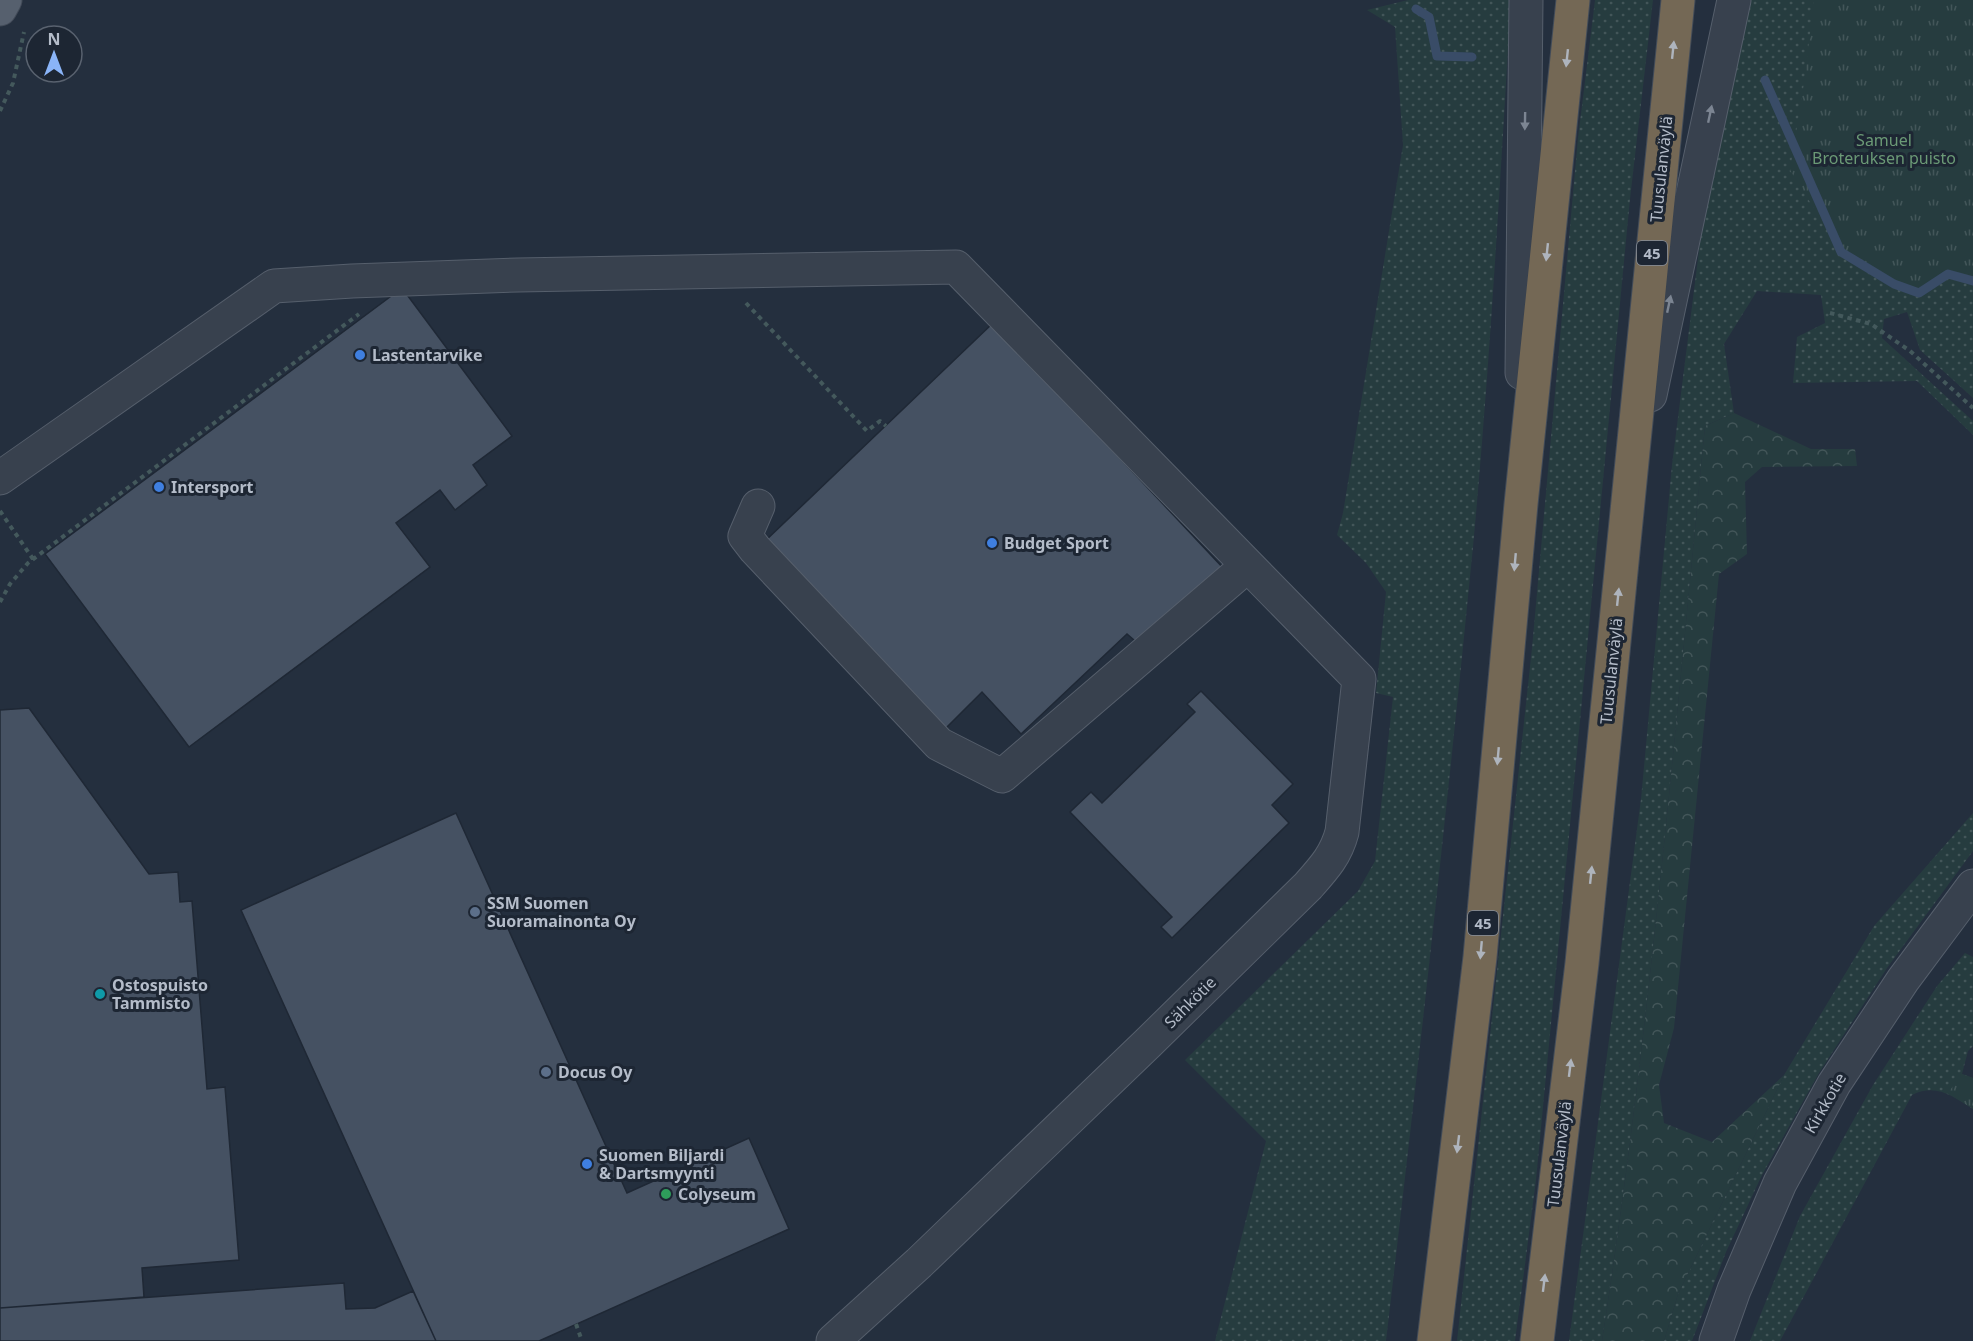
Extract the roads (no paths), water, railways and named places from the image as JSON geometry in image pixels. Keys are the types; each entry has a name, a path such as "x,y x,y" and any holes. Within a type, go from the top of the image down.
{"highway":[{"name":"45","path":"1434,1341 1480,957 1521,504 1573,0"},
{"name":"Tuusulanväylä","path":"1537,1341 1582,963 1678,0"}],"main road":[{"path":"5,0 12,19"}],"street":[{"path":"1521,504 1526,0"},
{"path":"1627,505 1734,0"},
{"path":"0,478 274,286 380,280 956,267 1247,566 1002,776 939,744 755,549 745,536 758,506"},
{"name":"Sähkötie","path":"833,1341 920,1263 1148,1044 1308,886 1337,849 1342,832 1359,679 1247,566"},
{"name":"Kirkkotie","path":"1716,1341 1734,1290 1780,1184 1834,1084 1904,980 1973,886"}],"waterway":[{"path":"1416,9 1429,17 1437,56 1472,57"},
{"path":"1765,80 1841,252 1894,284 1919,293 1948,274 1973,281"}],"place":[{"name":"Lastentarvike","path":"360,355"},
{"name":"Intersport","path":"159,487"},
{"name":"Budget Sport","path":"992,543"},
{"name":"SSM Suomen Suoramainonta Oy","path":"475,912"},
{"name":"Ostospuisto Tammisto","path":"100,994"},
{"name":"Docus Oy","path":"546,1072"},
{"name":"Suomen Biljardi & Dartsmyynti","path":"587,1164"},
{"name":"Colyseum","path":"666,1194"}],"park label":[{"name":"Samuel Broteruksen puisto","path":"1884,149"}]}
